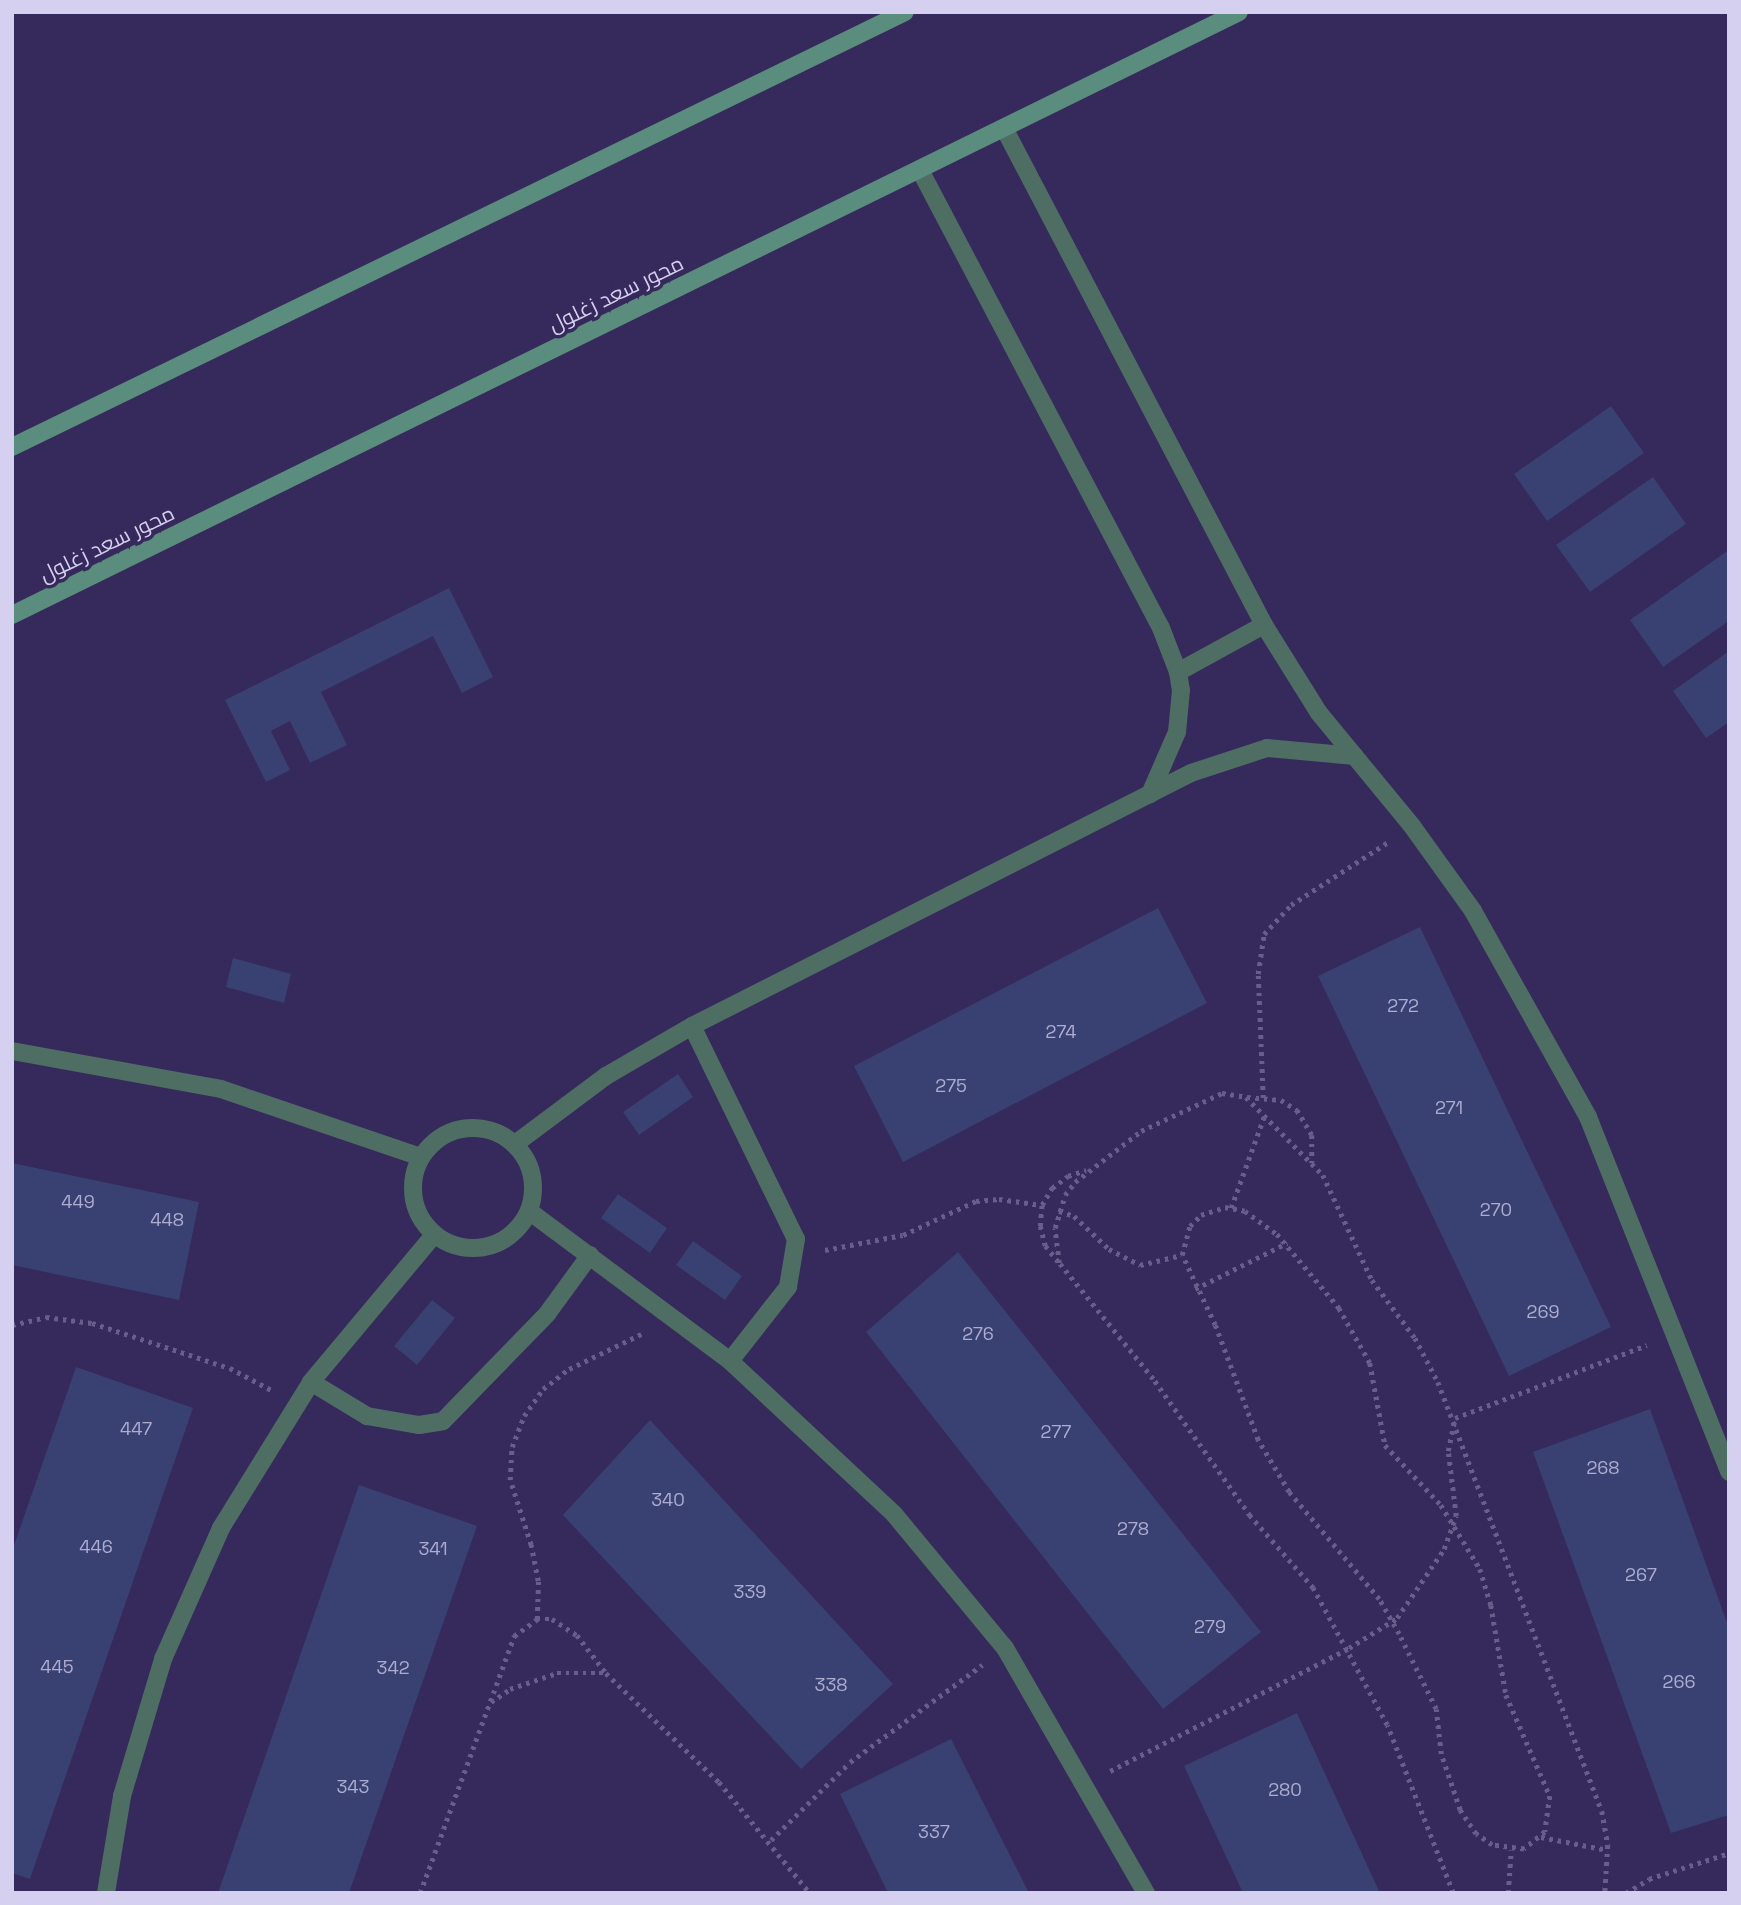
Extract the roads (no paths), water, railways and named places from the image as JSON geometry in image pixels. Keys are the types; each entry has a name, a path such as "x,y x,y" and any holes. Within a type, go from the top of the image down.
{"main road":[{"path":"12,447 905,12"},
{"name":"محور سعد زغلول","path":"12,615 1239,12"}],"street":[{"path":"1004,128 1264,625 1319,713 1412,826 1474,911 1588,1117 1729,1472"},
{"path":"920,170 1161,628 1178,672 1181,690 1177,732 1150,794"},
{"path":"1178,672 1264,625"},
{"path":"515,1144 606,1076 692,1026 1203,769 1267,748 1355,756"},
{"path":"692,1026 792,1224 797,1254 788,1287 730,1361"},
{"path":"12,1051 221,1089 421,1157"},
{"path":"465,1128 491,1131 515,1144 532,1175 529,1211 507,1237 477,1249 454,1246 434,1236 420,1219 412,1199 413,1177 421,1157 447,1133 465,1128"},
{"path":"529,1211 675,1317 730,1361 894,1514 1005,1648 1087,1783 1146,1893"},
{"path":"106,1893 122,1796 163,1659 221,1528 293,1405 434,1236"},
{"path":"311,1381 367,1416 419,1424 443,1421 547,1314 590,1255"}]}
